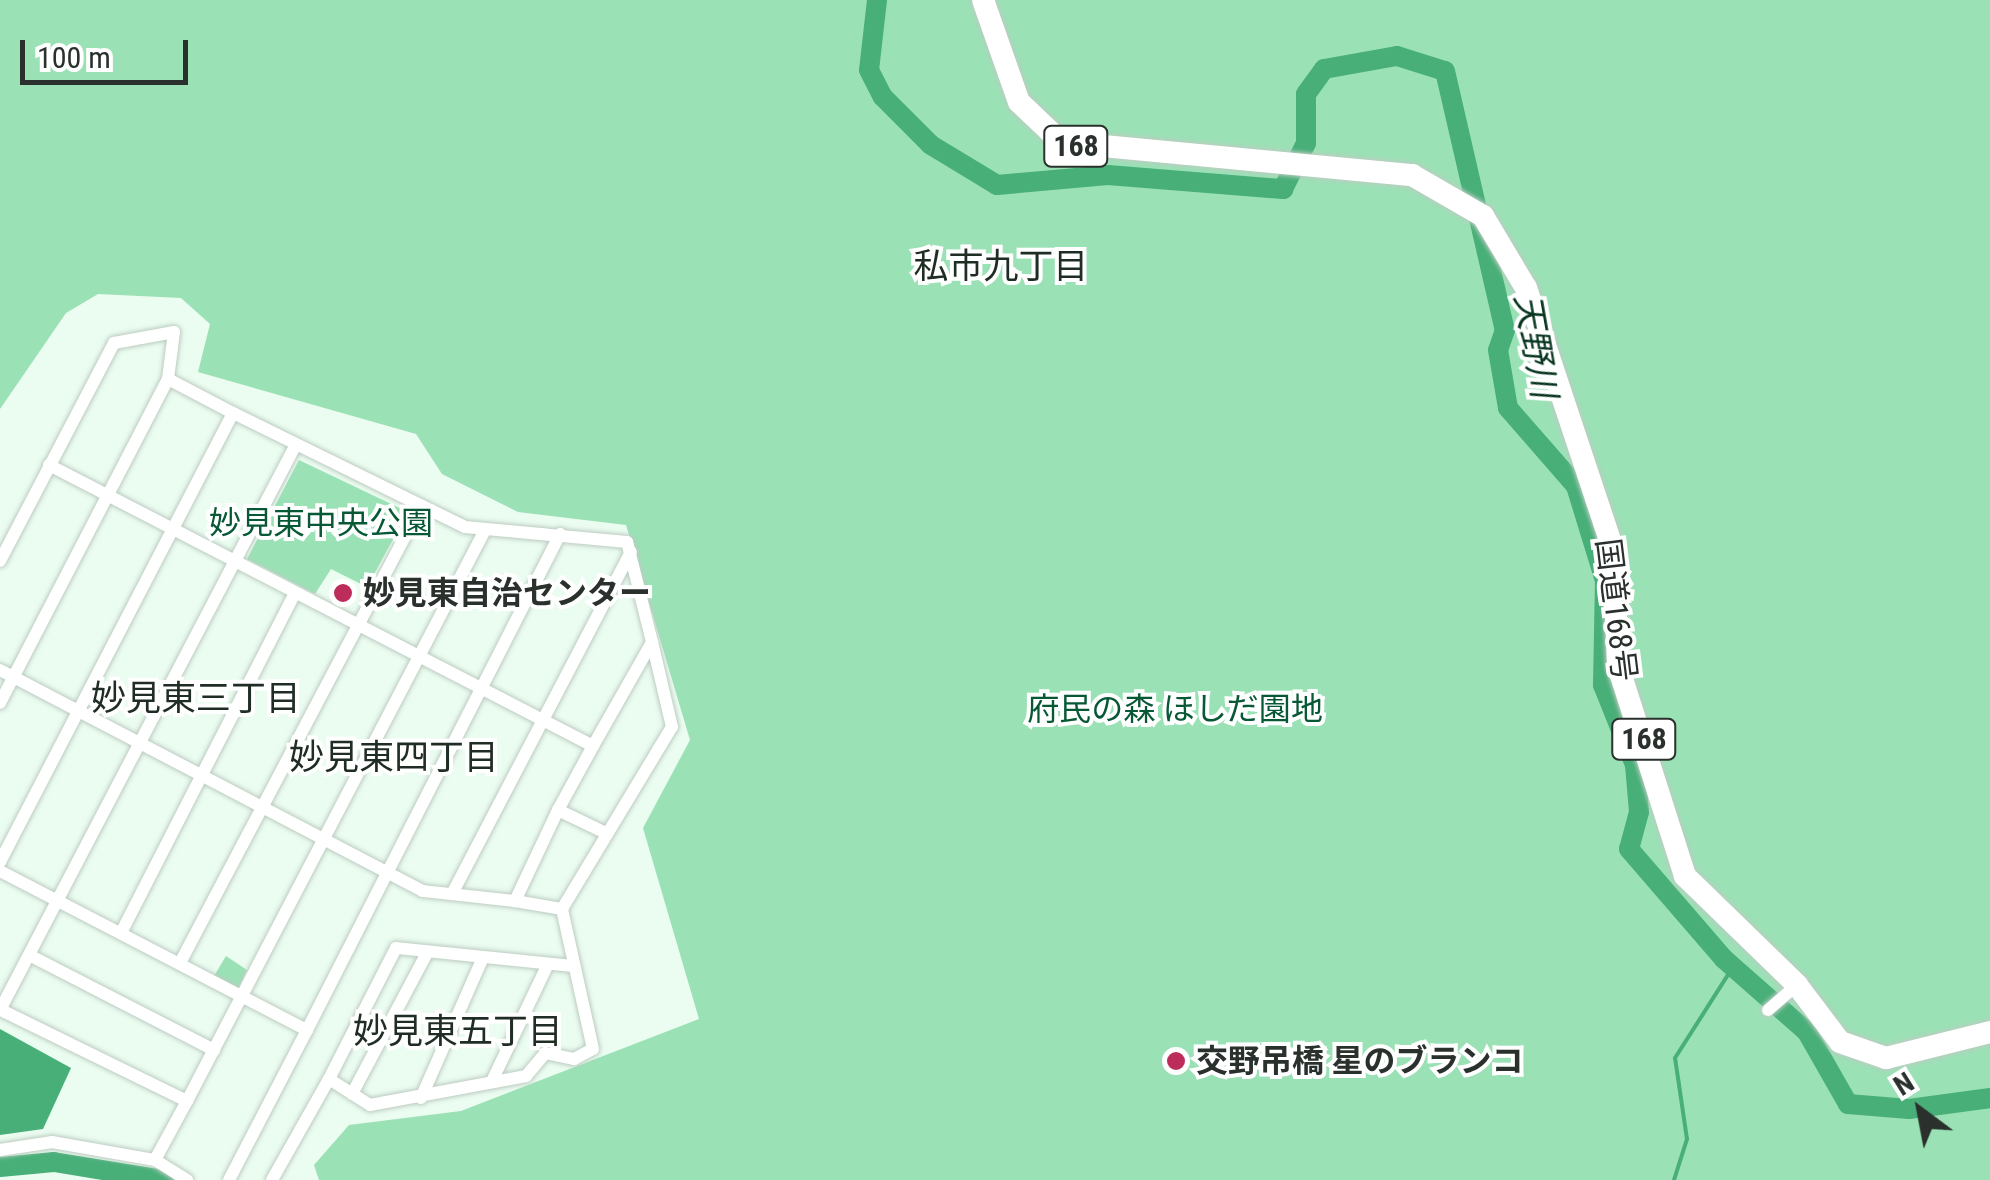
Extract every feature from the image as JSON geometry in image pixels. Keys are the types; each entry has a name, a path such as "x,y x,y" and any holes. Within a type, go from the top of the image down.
{"highway":[{"name":"国道168号","path":"982,0 1018,102 1061,142 1412,176 1445,188 1498,236 1531,303 1613,550 1618,666 1678,862 1727,924 1793,988 1830,1032 1864,1053 1917,1054 1990,1032"}],"street":[{"path":"0,561 114,343 174,332 168,380 0,704"},
{"path":"168,380 294,448 484,532 617,536 631,552 672,727 627,814 604,832 562,909 593,1050 574,1059 545,1053 526,1076 370,1105 328,1079"},
{"path":"0,862 233,413"},
{"path":"186,1101 1,1010 239,562 294,448"},
{"path":"49,465 593,746"},
{"path":"180,963 421,506"},
{"path":"155,1160 484,532"},
{"path":"228,1180 483,691 560,534"},
{"path":"452,894 538,719 631,552"},
{"path":"122,931 295,593"},
{"path":"515,901 558,810 652,642"},
{"path":"0,670 387,874 452,894 562,909"},
{"path":"558,810 604,832"},
{"path":"0,872 122,931 307,1030"},
{"path":"272,1180 396,948 481,962 574,966"},
{"path":"352,1094 426,955"},
{"path":"32,956 214,1050"},
{"path":"421,1098 481,962"},
{"path":"492,1081 546,966"},
{"path":"1768,1010 1793,988"},
{"path":"0,1150 52,1142 155,1160 187,1180"}],"green space":[{"name":"府民の森 ほしだ園地","path":"0,0 1990,0 1990,1180 319,1180 314,1165 349,1125 461,1111 699,1019 643,828 690,740 626,525 518,512 442,474 416,434 198,372 210,324 181,298 98,294 66,313 0,409"},
{"name":"妙見東中央公園","path":"299,460 408,512 367,587 331,569 315,594 247,559"},
{"path":"226,956 247,970 238,989 214,976"}],"shaded area":[{"path":"0,1029 71,1068 43,1129 0,1135"}],"waterway":[{"name":"天野川","path":"877,0 869,70 883,97 931,145 997,185 1108,175 1283,189 1306,143 1306,94 1324,69 1397,56 1445,71 1505,330 1498,350 1508,408 1576,486 1605,581 1603,685 1635,765 1639,812 1629,849 1724,959 1807,1032 1848,1104 1909,1109 1990,1098"},
{"path":"1674,1180 1687,1139 1675,1058 1733,967"},
{"path":"0,1167 54,1162 164,1180"}],"place":[{"name":"妙見東自治センター","path":"343,593"},
{"name":"交野吊橋 星のブランコ","path":"1176,1061"}],"district":[{"name":"私市九丁目","path":"1001,267"},
{"name":"妙見東三丁目","path":"196,699"},
{"name":"妙見東四丁目","path":"394,758"},
{"name":"妙見東五丁目","path":"458,1032"}]}
